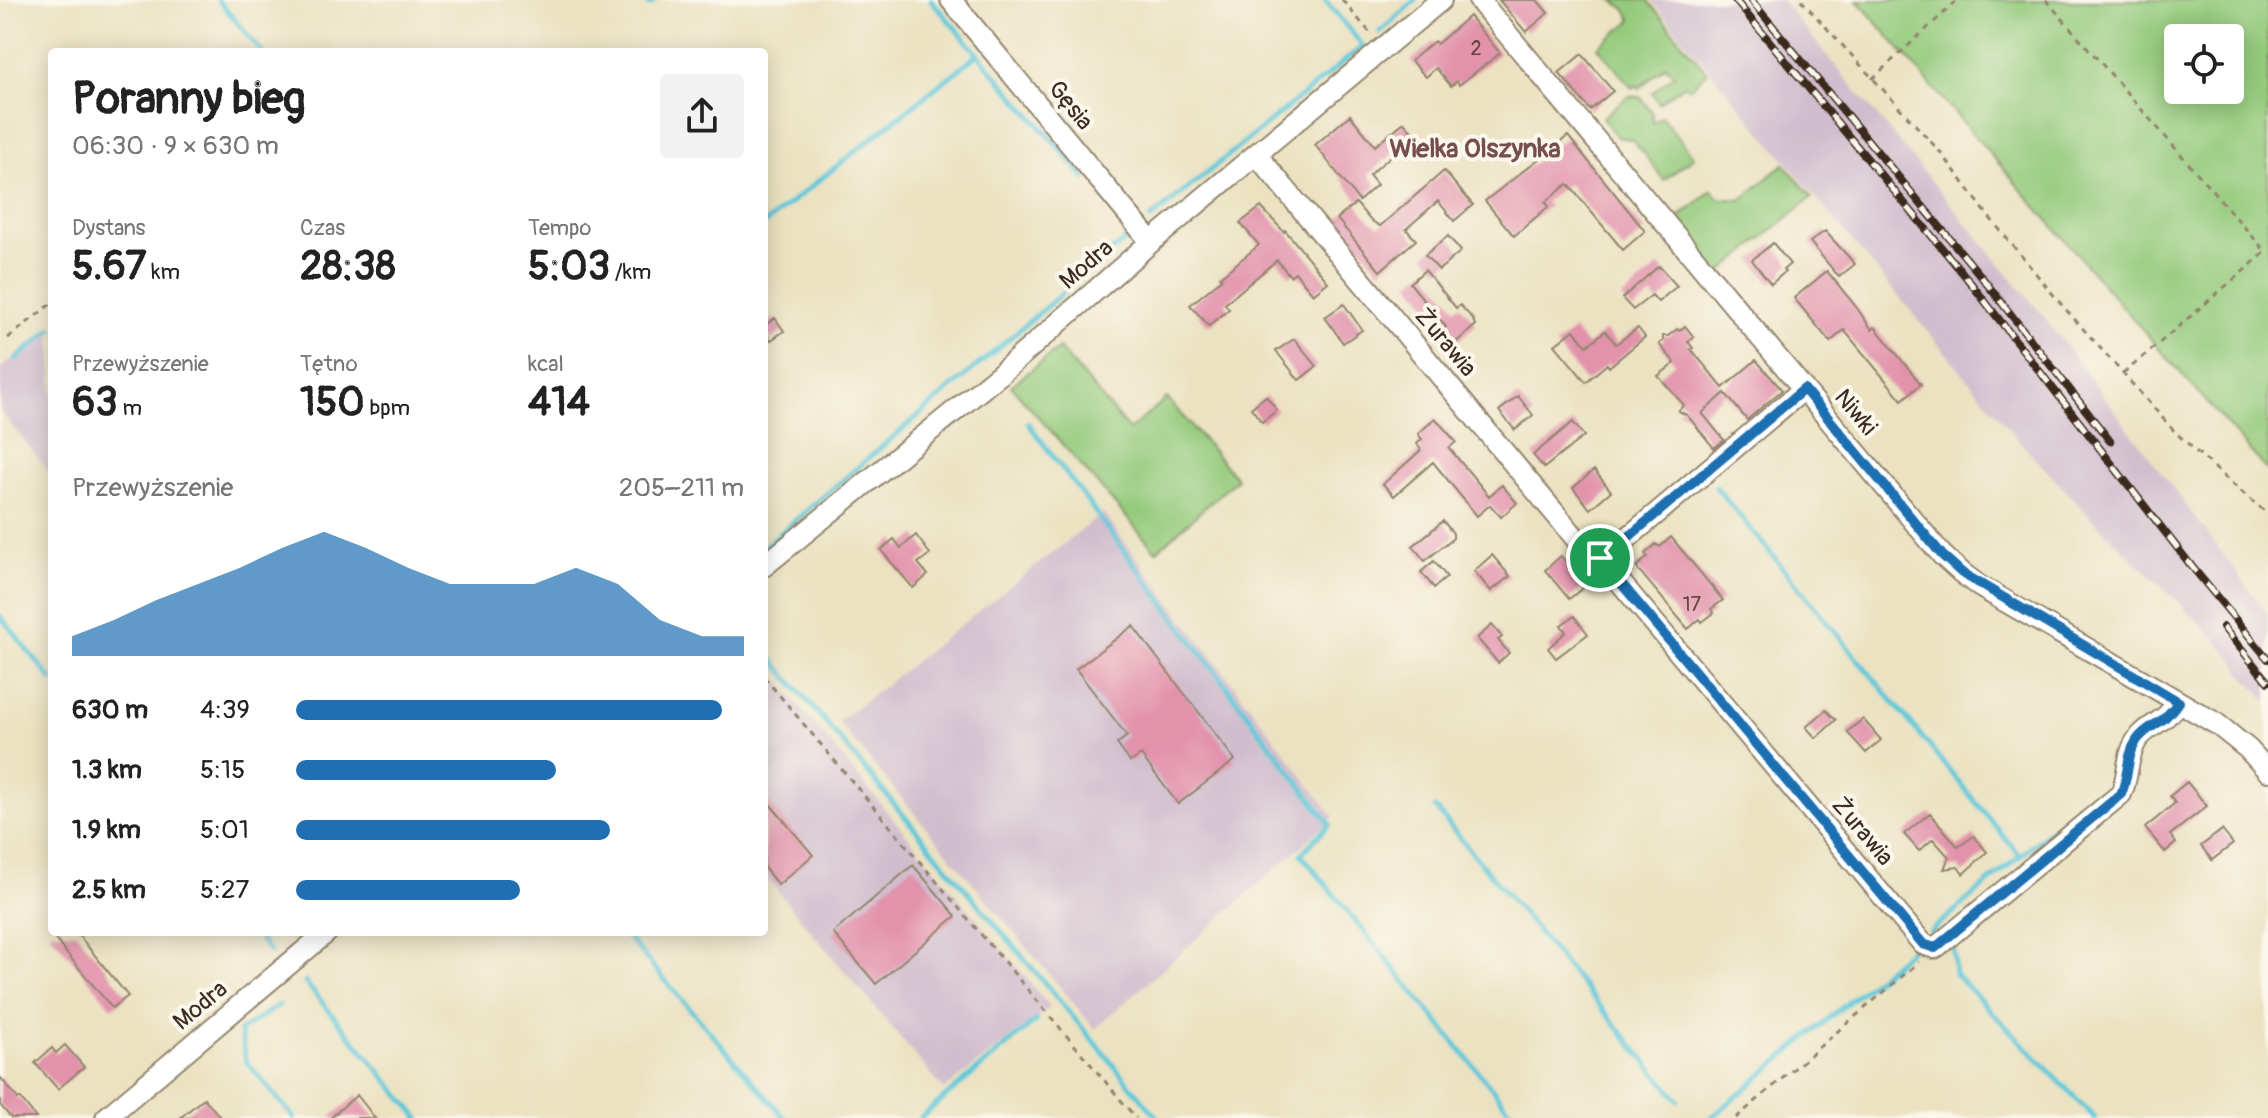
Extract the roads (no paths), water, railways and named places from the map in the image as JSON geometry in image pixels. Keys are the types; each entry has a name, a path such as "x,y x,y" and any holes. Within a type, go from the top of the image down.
{"street":[{"name":"Gęsia","path":"951,0 1151,242"},
{"name":"Modra","path":"768,563 1000,374 1151,242 1441,0"},
{"name":"Niwki","path":"1479,0 1942,555 1962,573 2217,724 2248,749 2268,771"},
{"name":"Żurawia","path":"1256,154 1588,553 1600,558 1923,944 1935,948 2121,794 2135,742 2146,730 2164,719 2179,702"},
{"path":"1600,558 1804,389"},
{"name":"Modra","path":"106,1118 322,936"}],"waterway":[{"path":"218,0 259,48"},
{"path":"649,5 655,0"},
{"path":"931,0 1085,178"},
{"path":"1150,219 1363,46 1325,0"},
{"path":"1380,32 1415,0"},
{"path":"768,221 978,54"},
{"path":"768,544 1132,234"},
{"path":"16,359 48,332"},
{"path":"1028,423 1330,824 1301,854 1516,1118"},
{"path":"1716,487 2020,856"},
{"path":"0,616 48,675"},
{"path":"768,654 1158,1118"},
{"path":"1931,931 2096,792"},
{"path":"1435,808 1678,1100"},
{"path":"257,936 270,952"},
{"path":"626,936 785,1118"},
{"path":"1953,949 1955,974 2095,1118"},
{"path":"1711,1118 1910,950"},
{"path":"305,982 419,1118"},
{"path":"279,1005 240,1031 246,1061 294,1118"},
{"path":"920,1118 1037,1020"}],"railway":[{"path":"1735,0 1966,277 2268,659"},
{"path":"1751,0 1980,275 2110,441"},
{"path":"2223,627 2268,682"}],"district":[{"name":"Wielka Olszynka","path":"1475,148"}]}
